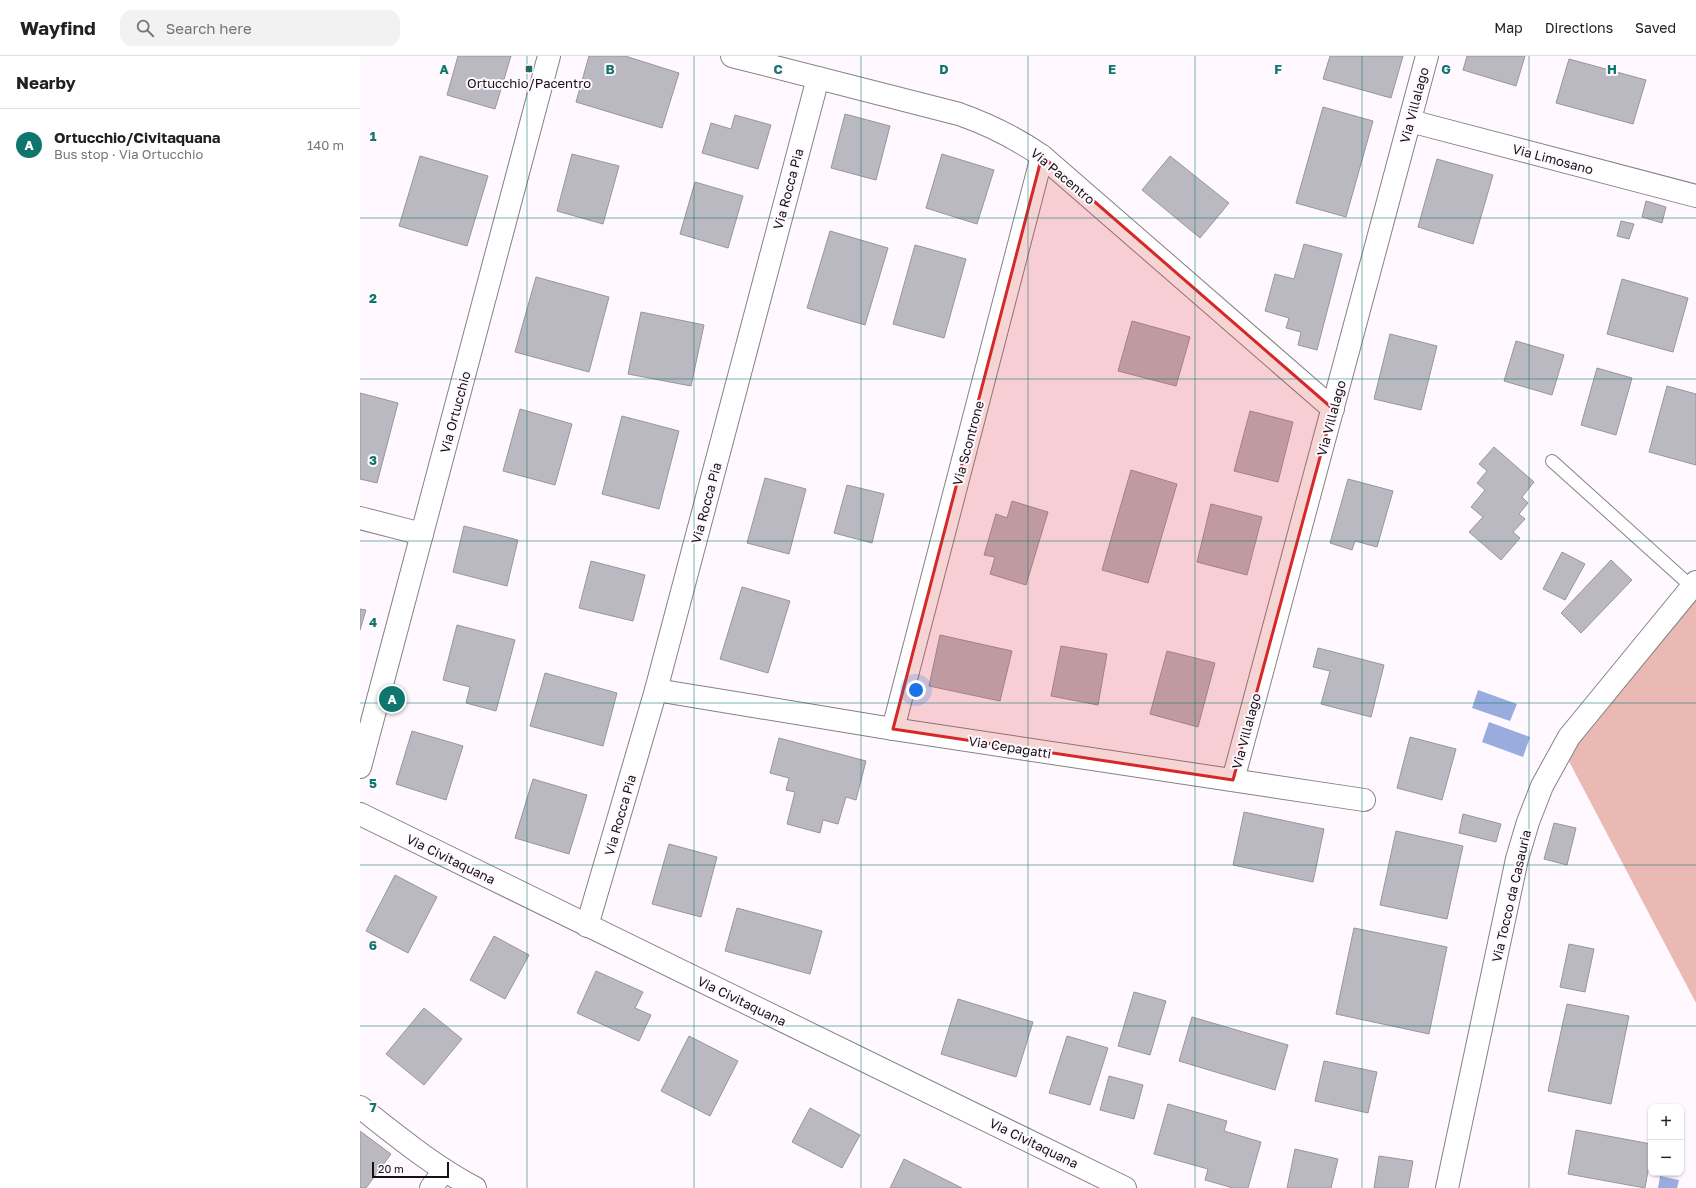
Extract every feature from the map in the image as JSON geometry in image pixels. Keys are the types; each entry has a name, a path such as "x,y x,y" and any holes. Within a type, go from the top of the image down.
{"street":[{"name":"Via Ortucchio","path":"360,767 550,56"},
{"name":"Via Pacentro","path":"732,56 952,112 1003,132 1042,156 1333,409"},
{"name":"Via Villalago","path":"1233,780 1427,56"},
{"name":"Via Rocca Pia","path":"587,926 656,690 818,78"},
{"name":"Via Limosano","path":"1410,121 1696,196"},
{"name":"Via Scontrone","path":"893,729 1042,156"},
{"path":"360,518 422,534"},
{"name":"Via Tocco da Casauria","path":"1447,1188 1517,859 1528,822 1542,786 1554,761 1573,731 1694,585"},
{"name":"Via Cepagatti","path":"656,690 893,729 1364,800"},
{"name":"Via Civitaquana","path":"360,814 1125,1188"},
{"path":"360,1107 444,1171 475,1188"},
{"path":"431,1188 444,1171"}],"lane":[{"path":"1552,461 1694,585"}],"highlighted area":[{"path":"1042,156 1333,409 1233,780 893,729"}],"shaded area":[{"path":"1696,583 1696,1003 1562,748"}],"water":[{"path":"1478,690 1517,704 1510,721 1472,708"},
{"path":"1489,722 1530,737 1523,757 1482,742"},
{"path":"1660,1176 1679,1180 1677,1188 1658,1188"}],"building":[{"path":"458,56 511,56 495,109 447,95"},
{"path":"589,56 625,56 679,73 662,128 576,102"},
{"path":"1330,56 1403,56 1391,98 1323,79"},
{"path":"1467,56 1525,56 1516,86 1463,70"},
{"path":"1569,59 1646,80 1633,124 1556,103"},
{"path":"1323,107 1373,121 1346,217 1296,203"},
{"path":"845,114 890,126 876,180 831,168"},
{"path":"735,115 771,125 758,169 702,153 711,123 731,129"},
{"path":"572,154 619,166 603,224 557,211"},
{"path":"942,154 994,170 977,224 926,208"},
{"path":"420,156 488,176 467,246 399,226"},
{"path":"1170,156 1229,203 1200,238 1142,190"},
{"path":"1437,159 1493,175 1473,244 1418,227"},
{"path":"695,182 743,196 728,248 680,234"},
{"path":"1646,201 1666,207 1662,223 1642,217"},
{"path":"1621,221 1634,224 1629,239 1617,236"},
{"path":"830,231 888,248 865,325 807,308"},
{"path":"1304,244 1342,254 1317,350 1298,345 1301,332 1286,328 1289,318 1265,311 1275,274 1294,279"},
{"path":"915,245 966,259 944,338 893,324"},
{"path":"536,277 609,297 589,372 515,352"},
{"path":"1622,279 1688,298 1673,352 1607,334"},
{"path":"641,312 704,325 691,386 628,374"},
{"path":"1132,321 1190,337 1176,386 1118,371"},
{"path":"1390,334 1437,346 1421,410 1374,399"},
{"path":"1516,341 1564,355 1552,395 1504,381"},
{"path":"1597,368 1632,378 1616,435 1581,425"},
{"path":"1667,386 1696,394 1696,465 1649,452"},
{"path":"360,393 398,403 377,483 360,479"},
{"path":"520,409 572,424 555,485 503,471"},
{"path":"1250,411 1293,422 1278,482 1234,471"},
{"path":"622,416 679,431 659,509 602,494"},
{"path":"1494,447 1534,482 1522,497 1528,503 1519,514 1525,519 1513,532 1520,538 1501,560 1469,532 1483,517 1471,507 1485,490 1477,483 1487,471 1479,464"},
{"path":"1131,470 1177,484 1148,583 1102,570"},
{"path":"765,478 806,489 789,554 747,543"},
{"path":"1348,479 1393,491 1377,547 1355,541 1352,550 1330,543"},
{"path":"847,485 884,494 872,543 834,533"},
{"path":"1012,501 1048,512 1026,585 990,574 995,557 984,555 996,514 1007,518"},
{"path":"1211,504 1262,517 1247,575 1197,562"},
{"path":"464,526 518,540 507,586 453,572"},
{"path":"1562,552 1585,564 1565,600 1543,589"},
{"path":"1611,560 1632,580 1581,633 1561,613"},
{"path":"591,561 645,575 633,621 579,608"},
{"path":"742,587 790,601 768,673 720,659"},
{"path":"360,609 366,610 360,630"},
{"path":"457,625 515,640 496,711 466,703 470,687 443,680"},
{"path":"940,635 1012,651 1000,701 929,686"},
{"path":"1061,646 1107,654 1098,705 1051,696"},
{"path":"1318,648 1384,665 1371,717 1321,704 1330,671 1313,667"},
{"path":"1167,651 1215,663 1198,727 1150,714"},
{"path":"545,673 617,693 603,746 530,726"},
{"path":"412,731 463,746 446,800 396,784"},
{"path":"1410,737 1456,749 1442,800 1397,788"},
{"path":"779,738 866,761 856,800 846,797 838,824 823,820 820,833 787,824 795,792 786,790 789,778 770,773"},
{"path":"533,779 587,795 569,854 515,838"},
{"path":"1244,812 1324,829 1313,882 1233,865"},
{"path":"1463,814 1501,824 1496,842 1459,833"},
{"path":"1554,823 1576,828 1567,865 1544,859"},
{"path":"1396,831 1463,846 1447,919 1380,905"},
{"path":"669,844 717,857 701,917 652,904"},
{"path":"395,875 437,897 408,953 366,931"},
{"path":"737,908 822,931 810,974 725,951"},
{"path":"1354,928 1447,947 1429,1034 1336,1014"},
{"path":"494,936 529,955 505,999 470,980"},
{"path":"1569,944 1594,949 1585,992 1560,987"},
{"path":"596,971 643,992 635,1008 651,1015 639,1041 577,1013"},
{"path":"1134,992 1166,1001 1150,1055 1118,1046"},
{"path":"958,999 1033,1022 1016,1077 941,1054"},
{"path":"1567,1004 1629,1016 1611,1104 1548,1091"},
{"path":"424,1008 462,1039 424,1085 386,1054"},
{"path":"1192,1017 1288,1045 1275,1090 1179,1061"},
{"path":"689,1036 738,1061 710,1116 661,1091"},
{"path":"1067,1036 1108,1048 1090,1105 1049,1093"},
{"path":"1324,1061 1377,1072 1368,1113 1315,1101"},
{"path":"1109,1076 1143,1085 1134,1119 1100,1110"},
{"path":"1168,1104 1227,1121 1224,1131 1261,1142 1248,1188 1233,1188 1205,1180 1208,1169 1154,1154"},
{"path":"810,1108 860,1135 842,1168 792,1142"},
{"path":"1576,1130 1648,1143 1648,1171 1645,1188 1568,1174"},
{"path":"360,1131 391,1154 366,1188 360,1188"},
{"path":"1295,1149 1338,1159 1331,1188 1287,1188"},
{"path":"1379,1156 1413,1161 1408,1188 1374,1188"},
{"path":"904,1159 962,1188 890,1188"}],"place":[{"name":"Ortucchio/Pacentro","path":"529,69"},
{"name":"Ortucchio/Civitaquana","path":"392,699"}]}
